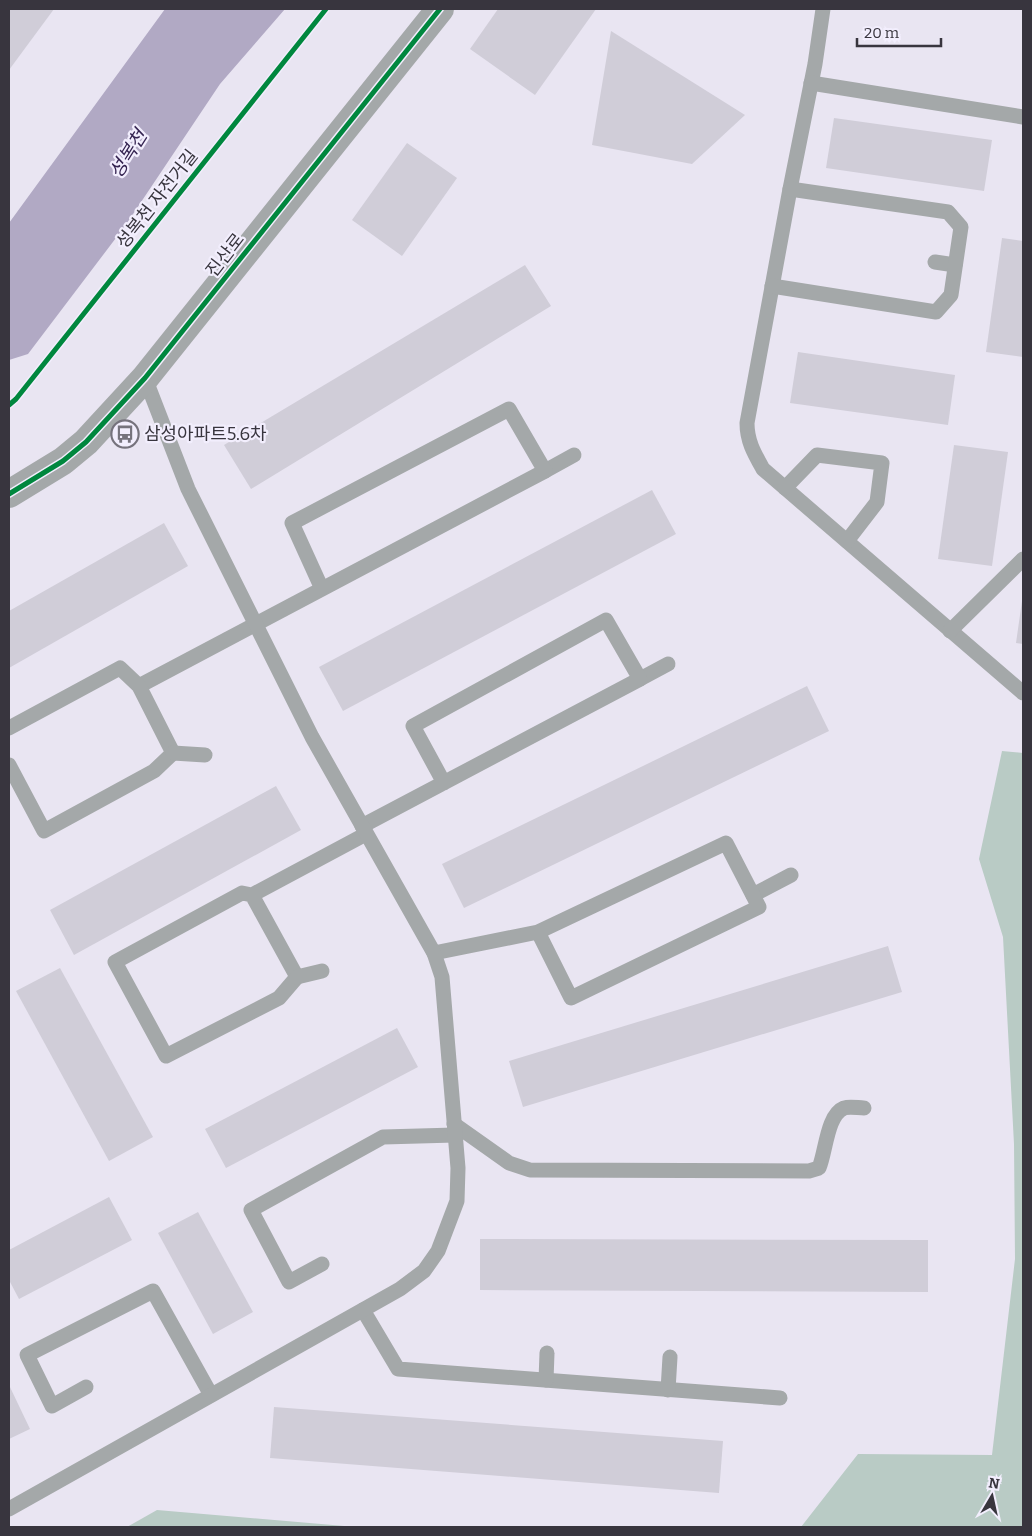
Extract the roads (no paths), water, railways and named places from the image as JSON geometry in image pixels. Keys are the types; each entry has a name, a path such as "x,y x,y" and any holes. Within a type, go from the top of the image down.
{"street":[{"name":"진산로","path":"9,494 63,461 86,442 145,378 440,9"}],"lane":[{"path":"824,9 747,423 747,435 751,450 763,469 1023,693"},
{"path":"811,83 1023,116"},
{"path":"772,286 936,312 951,294 961,227 948,212 790,189"},
{"path":"935,262 955,265"},
{"path":"9,1509 400,1289 424,1271 438,1251 457,1201 458,1168 442,977 434,953 312,737 188,489 145,378"},
{"path":"322,589 292,523 300,518 509,409 545,471"},
{"path":"140,686 255,623 574,455"},
{"path":"785,488 817,455 882,463 877,502 847,541"},
{"path":"950,631 1023,559"},
{"path":"444,783 412,726 606,620 640,679"},
{"path":"322,971 297,977 278,998 166,1056 115,962 242,893 252,895 444,783 668,664"},
{"path":"9,728 120,668 140,686 173,753"},
{"path":"9,765 44,832 154,771 173,753 205,755"},
{"path":"434,953 538,932 726,843 759,907 571,998 538,932"},
{"path":"753,895 791,875"},
{"path":"252,895 297,977"},
{"path":"322,1264 289,1282 251,1210 383,1137 455,1130 509,1163 530,1170 810,1171 819,1168 824,1158 832,1120 837,1112 846,1107 864,1108"},
{"path":"86,1388 52,1406 27,1355 153,1291 211,1395"},
{"path":"364,1310 398,1369 780,1398"},
{"path":"546,1380 547,1353"},
{"path":"668,1390 670,1357"}],"water":[{"name":"성복천","path":"165,9 285,9 220,84 125,226 28,354 9,360 9,223"}],"place":[{"name":"삼성아파트5.6차","path":"125,434"}]}
